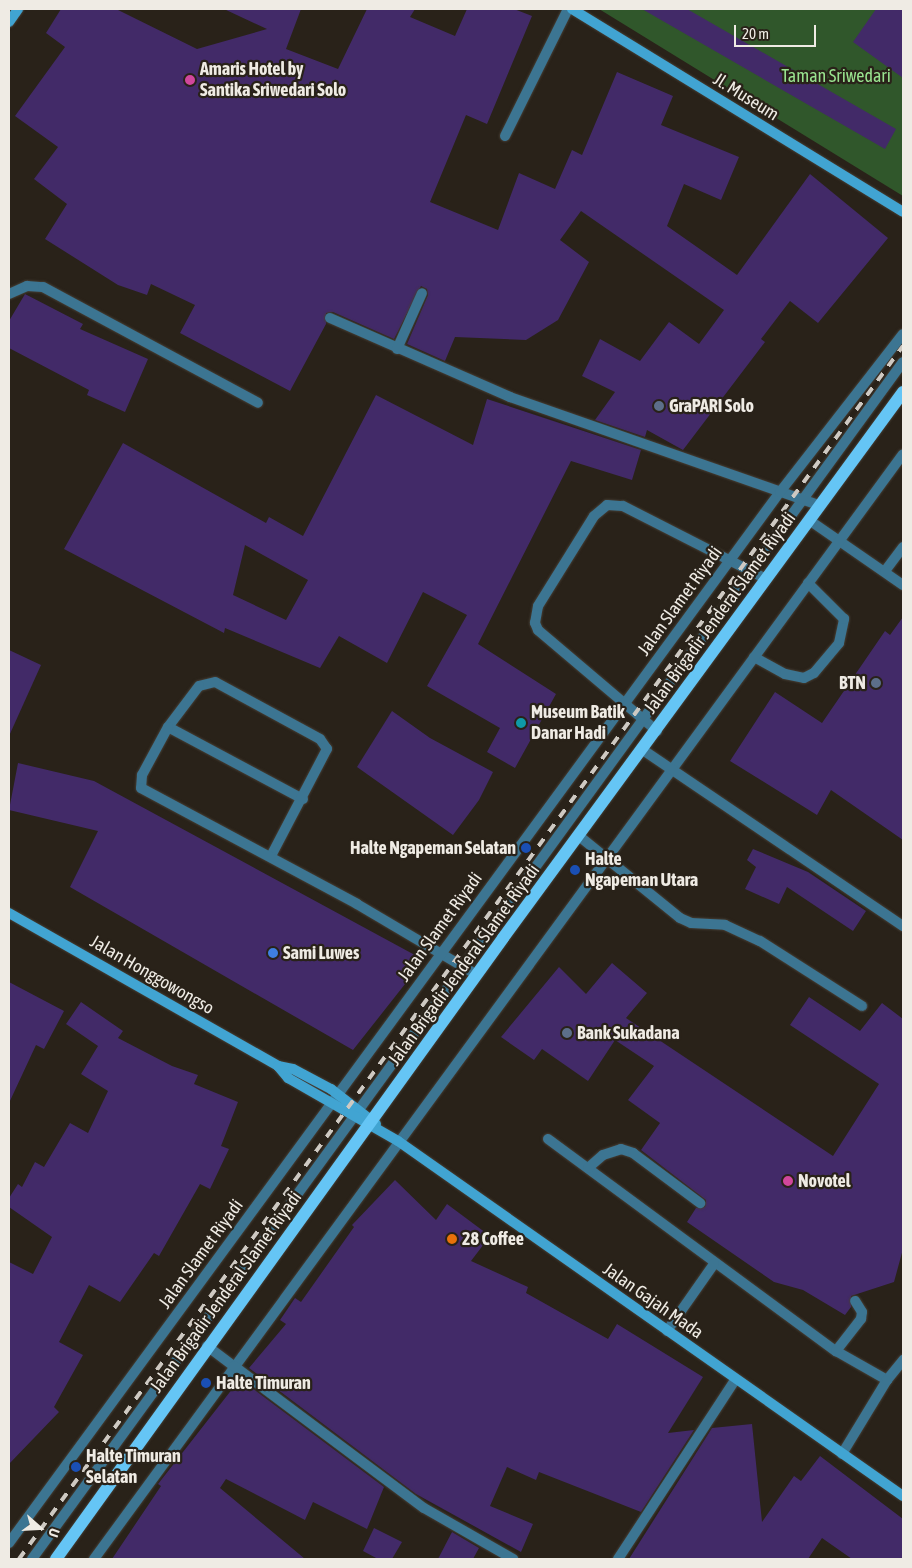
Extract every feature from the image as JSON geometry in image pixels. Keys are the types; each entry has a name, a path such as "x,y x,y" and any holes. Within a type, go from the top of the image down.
{"main road":[{"name":"Jl. Museum","path":"572,9 903,212"},
{"name":"Jalan Brigadir Jenderal Slamet Riyadi","path":"56,1559 207,1346 372,1124 477,975 903,392"},
{"name":"Jalan Honggowongso","path":"9,913 278,1066 294,1069 338,1095 372,1124"},
{"name":"Jalan Honggowongso","path":"278,1066 288,1078 332,1105 358,1114"},
{"name":"Jalan Gajah Mada","path":"372,1124 903,1496"}],"street":[{"path":"506,136 568,9"},
{"path":"9,294 27,286 43,287 258,403"},
{"path":"398,350 422,293"},
{"path":"330,318 398,350 510,397 820,505"},
{"name":"Jalan Slamet Riyadi","path":"9,1543 780,492 903,334"},
{"path":"32,1559 645,720 903,362"},
{"path":"94,1559 903,454"},
{"path":"657,731 538,630 534,623 538,606 594,516 607,505 623,506 766,579"},
{"path":"809,520 903,585"},
{"path":"884,571 903,547"},
{"path":"754,657 786,674 804,678 814,673 840,643 844,619 808,583"},
{"path":"271,856 303,799 327,749 320,739 215,682 199,686 168,727 142,775 141,788 271,856 477,975"},
{"path":"168,727 303,799"},
{"path":"643,750 670,771 803,855 903,926"},
{"path":"579,836 608,856 680,918 691,923 725,925 760,941 862,1006"},
{"path":"548,1138 714,1264 836,1351 887,1380"},
{"path":"588,1168 602,1155 621,1149 633,1153 700,1203"},
{"path":"667,1331 714,1264"},
{"path":"836,1351 861,1319 862,1312 855,1301"},
{"path":"207,1346 424,1508 513,1559"},
{"path":"842,1454 887,1380 903,1360"},
{"path":"618,1559 736,1379"}],"green space":[{"name":"Taman Sriwedari","path":"599,9 903,9 903,196"}],"building":[{"path":"61,9 116,9 197,49 267,29 224,9 301,9 286,49 338,69 367,9 415,9 410,17 455,36 467,9 514,9 532,16 487,124 466,115 430,202 498,230 519,173 555,189 572,150 582,155 617,72 673,96 661,125 739,157 721,200 684,184 667,226 737,275 810,174 888,238 818,323 790,301 761,339 765,342 683,450 647,430 645,437 595,420 615,392 582,376 600,339 640,361 669,322 699,344 724,310 581,211 560,240 589,262 558,320 526,340 455,337 445,361 407,344 428,295 427,289 421,286 394,339 333,312 326,313 326,324 290,391 180,333 195,305 151,284 147,295 118,285 45,239 67,204 34,179 58,147 15,116 65,47 46,33"},
{"path":"642,9 687,9 896,129 885,149"},
{"path":"876,9 903,9 903,78 853,42"},
{"path":"25,294 83,324 80,329 148,359 125,412 87,395 89,390 9,348 9,321"},
{"path":"376,395 473,445 487,399 641,450 632,480 571,461 478,644 556,694 515,768 487,752 500,728 427,686 467,615 423,592 387,663 339,636 320,668 225,628 224,633 64,549 123,443 266,523 269,517 303,536","holes":["245,545 308,580 286,620 233,595"]},
{"path":"903,617 903,840 831,790 817,815 730,761 775,692 822,723 885,631 890,635"},
{"path":"9,650 41,665 9,736"},
{"path":"392,711 430,738 493,772 479,800 453,835 357,767"},
{"path":"18,763 94,781 424,960 353,1050 70,887 98,831 9,810"},
{"path":"753,849 808,872 866,911 853,931 787,887 779,904 745,889 756,867 747,860"},
{"path":"612,963 647,993 626,1018 833,1156 879,1084 790,1025 809,997 860,1031 882,1003 903,1019 903,1249 894,1282 851,1296 851,1307 845,1315 803,1290 774,1282 687,1222 696,1208 705,1207 706,1200 641,1150 660,1123 628,1100 654,1066 615,1040 588,1081 542,1049 534,1060 501,1037 559,967 586,994"},
{"path":"9,982 64,1011 44,1049 36,1045 9,1103"},
{"path":"81,1002 123,1031 118,1038 172,1066 198,1075 194,1084 238,1102 221,1146 229,1149 210,1189 200,1184 159,1256 154,1253 120,1302 89,1285 59,1342 83,1355 54,1407 59,1412 9,1464 9,1262 33,1274 52,1237 9,1207 9,1198 18,1184 22,1187 35,1162 44,1167 70,1123 88,1133 108,1091 81,1074 98,1046 66,1024"},
{"path":"395,1180 436,1220 447,1204 490,1236 471,1261 528,1287 526,1293 608,1339 617,1324 703,1377 668,1433 694,1430 641,1512 539,1472 536,1480 507,1467 490,1506 533,1524 521,1552 416,1494 249,1368 286,1324 280,1320 295,1298 301,1302 354,1227 352,1225"},
{"path":"240,1379 384,1487 367,1529 313,1502 305,1520 226,1479 220,1488 305,1559 112,1559 161,1486 158,1484"},
{"path":"752,1424 762,1522 794,1476 801,1481 820,1456 903,1519 903,1559 852,1559 822,1538 808,1559 629,1559 712,1428"},
{"path":"374,1528 402,1542 392,1559 378,1559 363,1551"},
{"path":"452,1532 479,1548 473,1559 438,1559"}],"railway":[{"path":"19,1559 903,346"}],"place":[{"name":"Amaris Hotel by Santika Sriwedari Solo","path":"190,80"},
{"name":"GraPARI Solo","path":"659,406"},
{"name":"BTN","path":"876,683"},
{"name":"Museum Batik Danar Hadi","path":"521,723"},
{"name":"Halte Ngapeman Selatan","path":"526,848"},
{"name":"Halte Ngapeman Utara","path":"575,870"},
{"name":"Sami Luwes","path":"273,953"},
{"name":"Bank Sukadana","path":"567,1033"},
{"name":"Novotel","path":"788,1181"},
{"name":"28 Coffee","path":"452,1239"},
{"name":"Halte Timuran","path":"206,1383"},
{"name":"Halte Timuran Selatan","path":"76,1467"}]}
